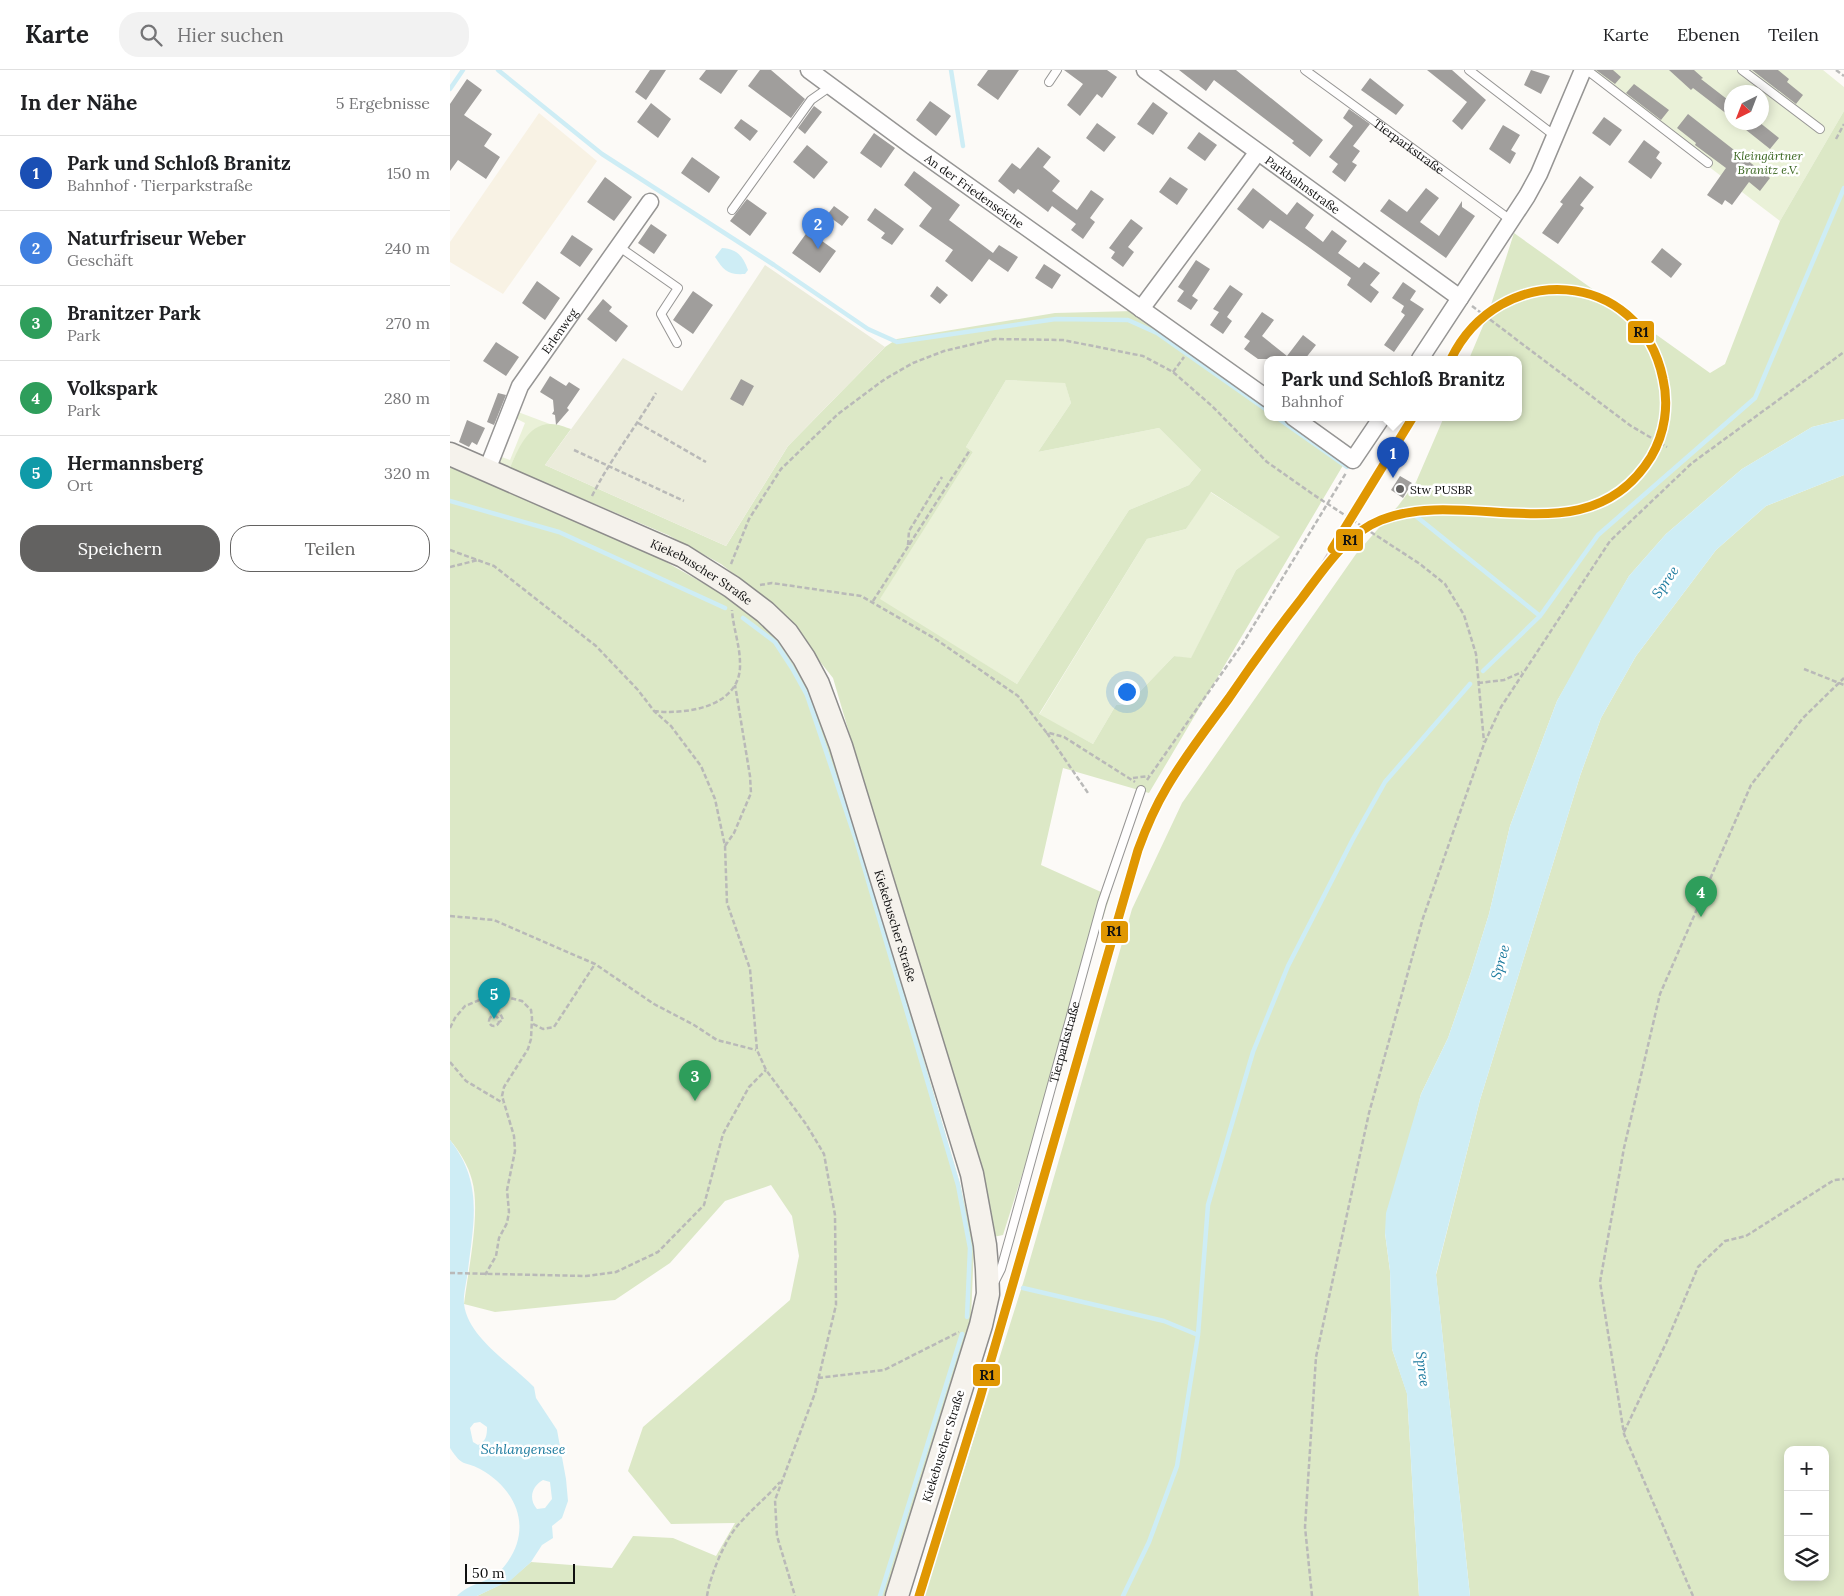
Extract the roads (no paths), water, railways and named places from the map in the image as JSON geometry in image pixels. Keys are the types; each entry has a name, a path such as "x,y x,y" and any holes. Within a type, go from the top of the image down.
{"street":[{"name":"An der Friedenseiche","path":"809,70 1264,395"},
{"name":"Parkbahnstraße","path":"1145,70 1257,153 1460,298"},
{"path":"1422,356 1512,221 1540,174 1583,70"},
{"path":"1142,309 1257,153"},
{"name":"Erlenweg","path":"487,470 520,386 650,202"},
{"path":"1299,421 1353,460 1379,421"},
{"name":"Kiekebuscher Straße","path":"450,454 659,545 704,568 765,612 787,633 804,658 818,684 842,746 972,1174 985,1244 988,1294 980,1326 897,1596"}],"lane":[{"path":"1049,82 1057,70"},
{"name":"Tierparkstraße","path":"1305,70 1512,221"},
{"path":"1469,70 1556,136"},
{"path":"1587,70 1708,163"},
{"path":"1742,70 1820,129"},
{"path":"732,210 811,100 831,86"},
{"path":"618,246 678,288 662,314 677,342"},
{"name":"Tierparkstraße","path":"988,1294 1001,1269 1102,903 1141,790"}],"water":[{"path":"722,248 732,250 742,257 748,270 745,274 730,273 721,266 715,257"},
{"name":"Spree","path":"1844,419 1844,475 1766,506 1716,550 1636,656 1601,718 1580,776 1480,1100 1436,1274 1470,1596 1419,1596 1407,1394 1392,1349 1390,1271 1385,1233 1386,1213 1421,1094 1448,1038 1471,972 1489,914 1510,826 1557,701 1629,576 1666,534 1742,469 1812,427"},
{"name":"Schlangensee","path":"450,1140 468,1171 474,1202 474,1218 464,1296 467,1316 482,1339 492,1350 534,1387 536,1398 557,1430 568,1501 562,1518 552,1526 553,1538 542,1545 531,1562 511,1580 477,1596 457,1596 467,1588 495,1575 511,1557 517,1543 518,1515 513,1502 505,1490 494,1479 480,1469 461,1461 450,1448","holes":["480,1422 487,1427 487,1433 486,1438 478,1445 473,1442 470,1428 474,1423","543,1480 550,1482 552,1499 545,1508 537,1509 534,1505 532,1493"]}],"waterway":[{"path":"450,89 463,70"},
{"path":"498,70 602,154 774,265 868,329 897,342 1056,319 1128,320 1157,333 1264,408"},
{"path":"951,70 963,146"},
{"path":"1483,671 1540,616 1598,535 1755,398 1844,188"},
{"path":"1282,421 1347,467"},
{"path":"450,501 559,532 725,608"},
{"path":"1417,517 1540,616"},
{"path":"743,618 775,642 807,695 857,843 958,1185 970,1248 967,1317"},
{"path":"1123,1596 1149,1542 1177,1466 1198,1335 1208,1205 1253,1052 1288,966 1353,839 1385,782 1470,684"},
{"path":"1023,1288 1164,1321 1198,1335"},
{"path":"880,1596 962,1334"}],"railway":[{"path":"1451,356 1458,346"},
{"path":"1306,593 1411,421"}],"place":[{"name":"Naturfriseur Weber","path":"818,249"},
{"name":"Park und Schloß Branitz","path":"1393,478"},
{"name":"Stw PUSBR","path":"1400,489"},
{"name":"Volkspark","path":"1701,917"},
{"name":"Hermannsberg","path":"494,1019"},
{"name":"Branitzer Park","path":"695,1101"}],"park label":[{"name":"Kleingärtner Branitz e.V.","path":"1768,162"}]}
